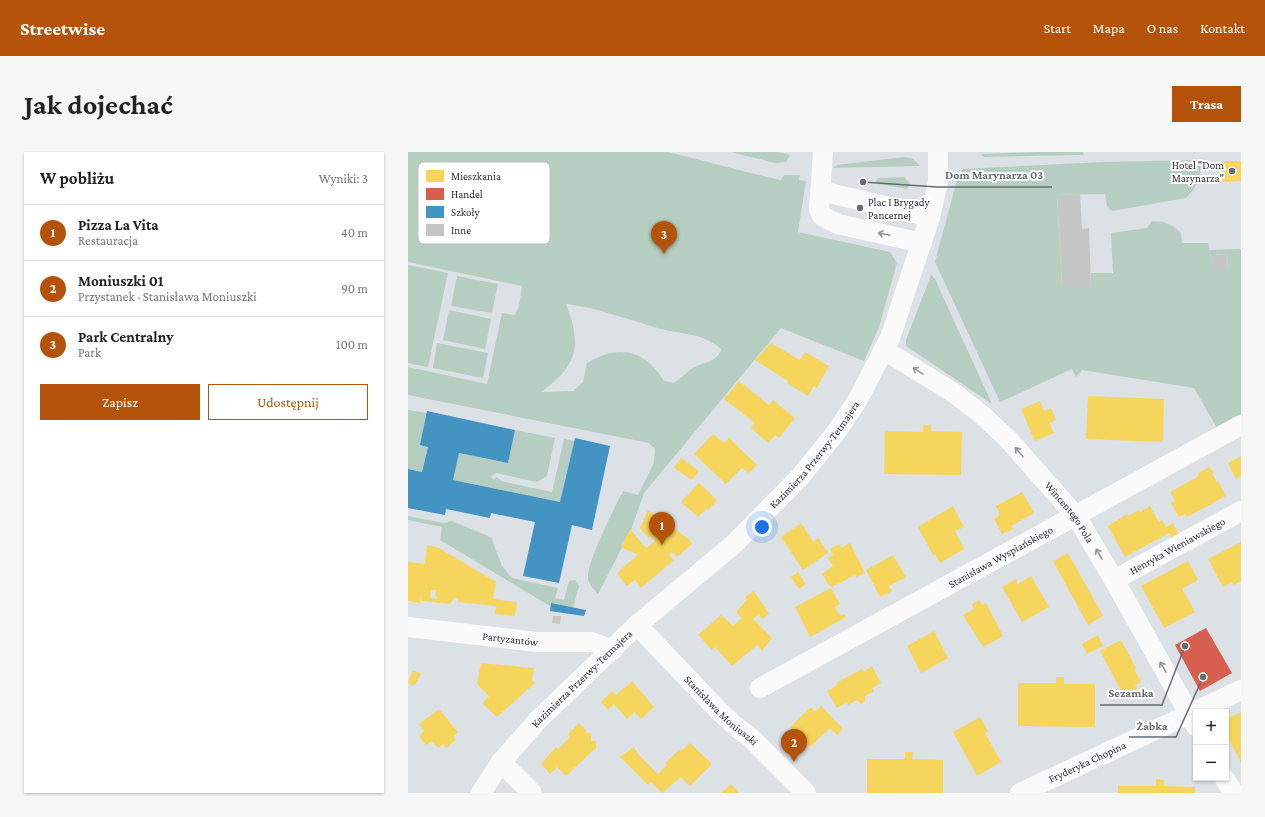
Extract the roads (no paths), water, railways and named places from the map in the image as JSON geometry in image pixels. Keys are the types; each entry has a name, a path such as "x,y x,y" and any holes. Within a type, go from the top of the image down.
{"street":[{"path":"823,152 819,209 822,216 830,221 922,243"},
{"name":"Kazimierza Przerwy-Tetmajera","path":"481,793 501,762 538,720 638,625 734,544 800,476 837,431 857,401 884,350 930,216 938,182 938,152"},
{"path":"821,190 930,216"},
{"name":"Wincentego Pola","path":"884,350 954,393 982,415 1008,439 1076,516 1193,720"},
{"name":"Stanisława Wyspiańskiego","path":"760,688 1241,425"},
{"name":"Henryka Wieniawskiego","path":"1114,580 1241,511"},
{"name":"Stanisława Moniuszki","path":"638,625 719,711 751,738 806,793"},
{"name":"Partyzantów","path":"408,627 537,642 592,642 613,650"},
{"name":"Fryderyka Chopina","path":"1211,709 1241,690"},
{"name":"Fryderyka Chopina","path":"1020,793 1193,720"},
{"path":"501,762 532,793"},
{"path":"1226,781 1234,793"}],"place":[{"name":"Hotel \"Dom Marynarza\"","path":"1232,171"},
{"name":"Dom Marynarza 03","path":"863,182"},
{"name":"Plac I Brygady Pancernej","path":"860,208"},
{"name":"Park Centralny","path":"664,254"},
{"name":"Pizza La Vita","path":"662,545"},
{"name":"Sezamka","path":"1185,646"},
{"name":"Żabka","path":"1203,677"},
{"name":"Moniuszki 01","path":"794,762"}]}
